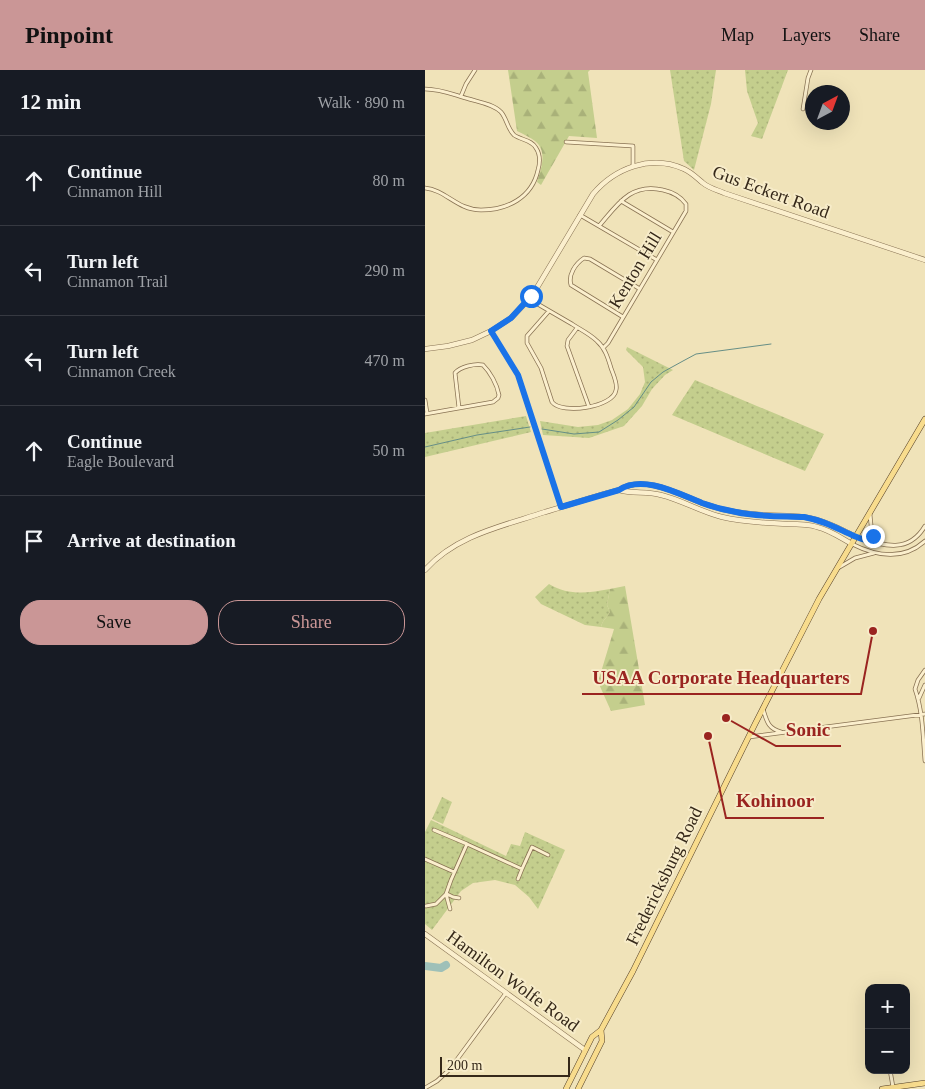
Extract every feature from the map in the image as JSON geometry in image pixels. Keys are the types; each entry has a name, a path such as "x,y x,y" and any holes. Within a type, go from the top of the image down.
{"main road":[{"name":"Fredericksburg Road","path":"566,1089 592,1037 601,1030 633,971 819,599 925,419"},
{"name":"Fredericksburg Road","path":"578,1089 602,1041 601,1030"},
{"path":"585,1050 590,1064"},
{"path":"882,1089 925,1083"}],"street":[{"path":"461,96 475,70"},
{"path":"803,110 811,70"},
{"path":"425,89 440,90 461,96 498,110 517,138 530,142 535,146 539,164 535,181 525,195 514,203 502,207 487,210 463,207 435,190 425,188"},
{"path":"425,348 472,340 511,318 529,299 589,200 600,186 613,176 633,166 633,146 566,142"},
{"name":"Gus Eckert Road","path":"633,166 662,164 678,167 691,173 709,187 724,193 925,260"},
{"name":"Kenton Hill","path":"603,348 608,343 686,211 686,204 680,198 667,191 650,188 636,191 621,201"},
{"path":"599,226 621,201 673,232"},
{"path":"580,215 657,260"},
{"path":"623,317 573,288 569,280 574,269 581,260 587,258 640,289"},
{"path":"529,299 549,311 577,328 593,338 603,348 617,387 617,390 611,397 589,407 557,406 552,402 541,368 527,343 527,336 549,311"},
{"path":"577,328 568,340 567,346 589,407"},
{"path":"491,331 518,375 561,507"},
{"path":"425,400 426,414 493,402 498,398 498,390 485,366 481,364 469,366 459,369 455,373 459,408"},
{"path":"425,570 439,556 463,540 489,530 619,490 625,485 631,484 659,486 704,504 737,513 796,516 814,519 877,544 897,546 907,543 917,537 925,526"},
{"path":"642,484 642,492"},
{"path":"619,490 670,497 702,511 722,517 817,527 827,530 862,549 891,555 901,555 925,541"},
{"path":"870,513 871,529 877,544"},
{"path":"795,524 796,516"},
{"path":"838,568 855,558 875,552"},
{"path":"925,670 918,680 915,689 923,714 925,761"},
{"path":"918,698 925,685"},
{"path":"763,708 768,723 775,730 782,732"},
{"path":"749,737 923,714"},
{"path":"434,830 522,869"},
{"path":"426,906 436,904 446,894 467,844"},
{"path":"518,879 532,847 548,855"},
{"path":"425,859 454,872"},
{"path":"446,894 459,898"},
{"path":"446,894 449,909"},
{"name":"Hamilton Wolfe Road","path":"425,934 585,1050"},
{"path":"425,1088 444,1076 456,1062 506,993"},
{"path":"891,1074 893,1088"}],"green space":[{"path":"508,70 590,70 588,72 597,138 569,136 541,185 537,182 542,160 541,150 535,141 517,131"},
{"path":"670,70 716,70 711,104 694,170 684,161"},
{"path":"745,70 788,70 762,139 751,136 758,123 747,91"},
{"path":"627,347 673,370 665,375 652,389 642,406 624,426 589,438 543,435 540,421 578,427 598,425 612,420 628,409 640,394 645,382 643,367 626,350"},
{"path":"695,380 824,434 805,471 672,415"},
{"path":"526,416 531,432 425,457 425,433"},
{"path":"549,584 571,592 610,589 607,605 610,612 601,627 585,625 541,604 535,597"},
{"path":"625,586 645,705 611,711 598,682 614,629 601,627 610,612 607,605 610,589"},
{"path":"442,797 452,802 443,824 432,819"},
{"path":"431,820 506,856 511,844 520,846 525,832 565,850 538,909 529,897 515,885 495,880 473,883 461,891 432,930 425,924 425,832"}],"waterway":[{"path":"542,429 574,434 599,432 634,407 651,382 663,372 696,354 771,344"},
{"path":"425,447 477,435 530,427"},
{"path":"425,966 441,968 446,965"}],"place":[{"name":"USAA Corporate Headquarters","path":"873,631"},
{"name":"Sonic","path":"726,718"},
{"name":"Kohinoor","path":"708,736"}],"route":[{"path":"531,296 511,318 491,331 518,375 561,507 619,490 625,485 642,484 659,486 704,504 737,513 814,519 877,544 873,536"}]}
